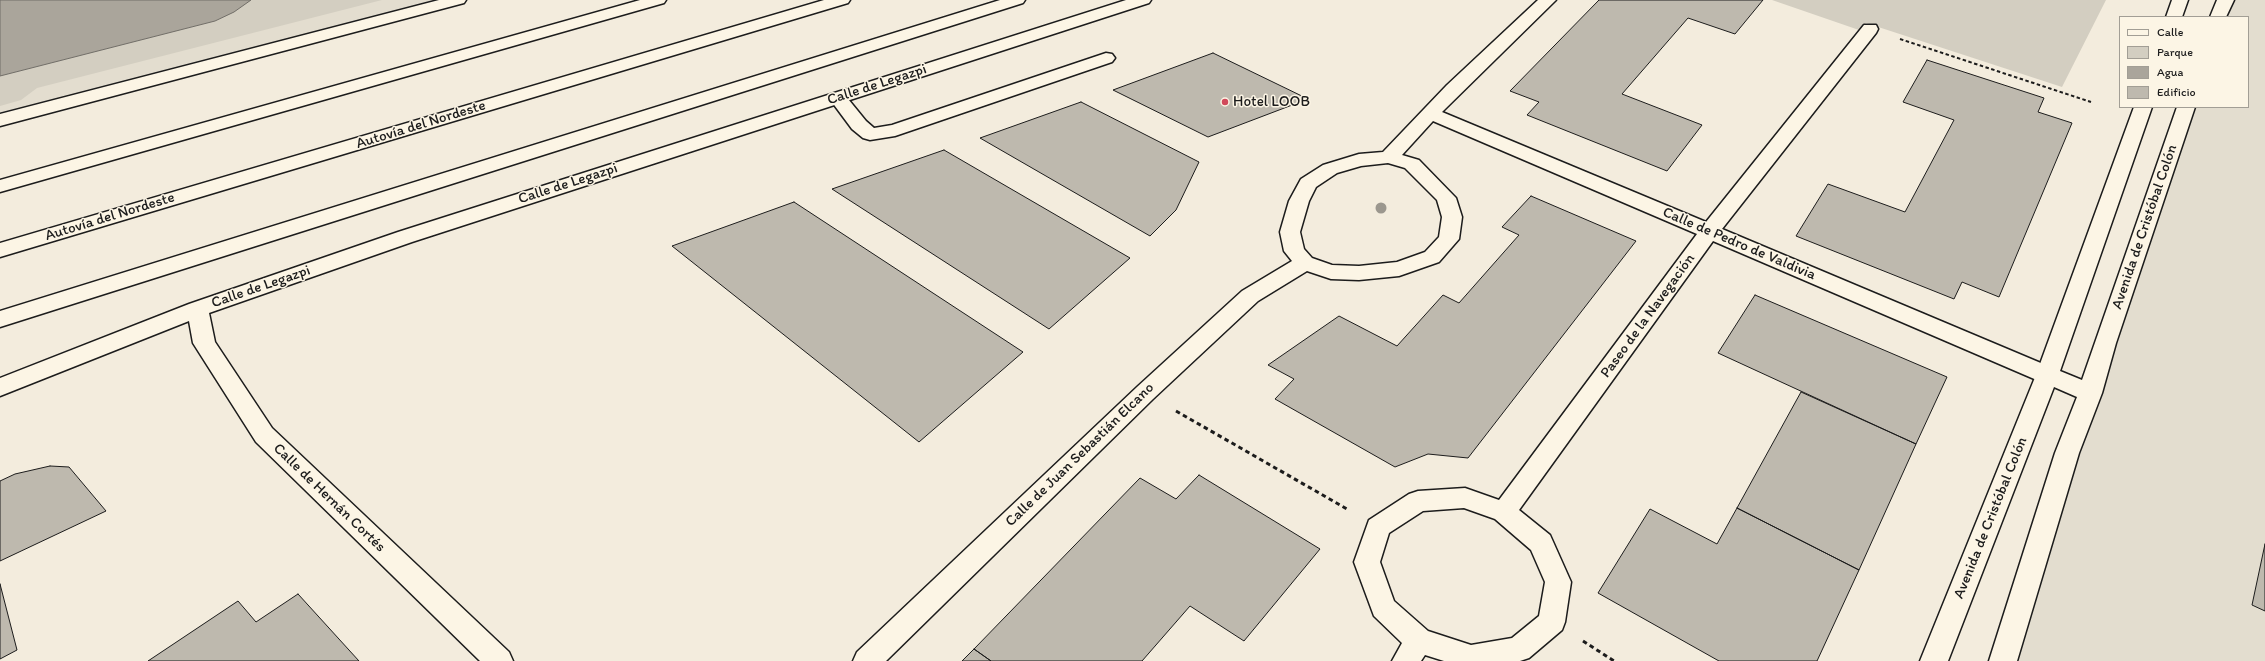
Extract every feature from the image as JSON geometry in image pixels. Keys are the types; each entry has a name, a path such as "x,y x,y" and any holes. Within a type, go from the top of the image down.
{"main road":[{"path":"0,120 458,0"},
{"path":"0,186 658,0"},
{"name":"Autovía del Nordeste","path":"0,250 842,0"},
{"path":"0,319 1017,0"},
{"name":"Calle de Legazpi","path":"0,387 197,309 405,237 1143,0"},
{"path":"1389,157 1453,89 1548,0"},
{"path":"2174,16 2180,0"},
{"path":"2218,16 2222,5 2226,0"},
{"name":"Paseo de la Navegación","path":"1504,512 1709,232 1870,29"},
{"path":"838,98 859,126 870,134 895,130 1106,58"},
{"name":"Avenida de Cristóbal Colón","path":"1934,661 2047,375 2143,108"},
{"name":"Avenida de Cristóbal Colón","path":"2002,661 2068,453 2090,393 2104,343 2186,108"},
{"name":"Calle de Pedro de Valdivia","path":"1431,114 1709,232 1941,328 2047,375"},
{"path":"1389,157 1412,164 1446,198 1452,217 1449,239 1432,257 1399,269 1359,273 1332,272 1305,263 1294,251 1290,232 1299,200 1308,183 1330,170 1359,160 1389,157"},
{"name":"Calle de Juan Sebastián Elcano","path":"867,661 1145,393 1250,296 1305,263"},
{"name":"Calle de Hernán Cortés","path":"197,309 204,343 264,435 499,661"},
{"path":"2047,375 2090,393"},
{"path":"1465,498 1504,512 1541,543 1556,576 1558,582 1552,622 1519,649 1471,657 1413,651 1383,608 1367,562 1378,527 1418,501 1465,498"}],"path":[{"path":"1870,29 2091,102"},
{"path":"1145,393 1378,527"}],"shaded area":[{"path":"0,0 458,0 0,120"},
{"path":"2226,0 2265,0 2265,661 2003,661 2186,108 2249,108 2249,16 2218,16"}],"green space":[{"path":"251,0 382,0 37,88 21,100 0,106 0,76 215,21"},
{"path":"1772,0 2106,0 2062,87 1866,23 1859,30"}],"water":[{"path":"0,0 251,0 234,12 215,21 0,76"}],"building":[{"path":"1599,0 1763,0 1735,34 1688,18 1622,94 1702,125 1667,171 1527,115 1539,102 1510,91"},
{"path":"1213,53 1308,99 1208,137 1113,90"},
{"path":"1927,60 2044,98 2038,112 2072,123 1999,297 1962,282 1954,299 1796,236 1828,184 1905,212 1954,120 1903,102"},
{"path":"1081,102 1199,162 1176,210 1150,236 980,138"},
{"path":"944,150 1130,258 1049,329 832,189"},
{"path":"1531,196 1636,241 1468,458 1428,454 1395,467 1275,399 1294,379 1268,365 1339,316 1397,346 1443,295 1459,303 1519,235 1502,227"},
{"path":"794,202 1023,352 919,442 672,246"},
{"path":"1755,295 1947,377 1916,444 1718,353"},
{"path":"1801,392 1916,444 1859,570 1737,508"},
{"path":"50,466 69,467 106,511 0,561 0,481 15,474"},
{"path":"1199,475 1320,549 1244,641 1190,606 1142,661 991,661 974,649 1140,478 1176,499"},
{"path":"1737,508 1859,570 1817,661 1719,661 1598,593 1650,509 1717,544"},
{"path":"2265,544 2265,611 2252,605"},
{"path":"0,584 17,650 0,659"},
{"path":"298,594 359,661 148,661 238,601 256,622"},
{"path":"974,649 991,661 962,661"}],"place":[{"name":"Hotel LOOB","path":"1225,102"}]}
